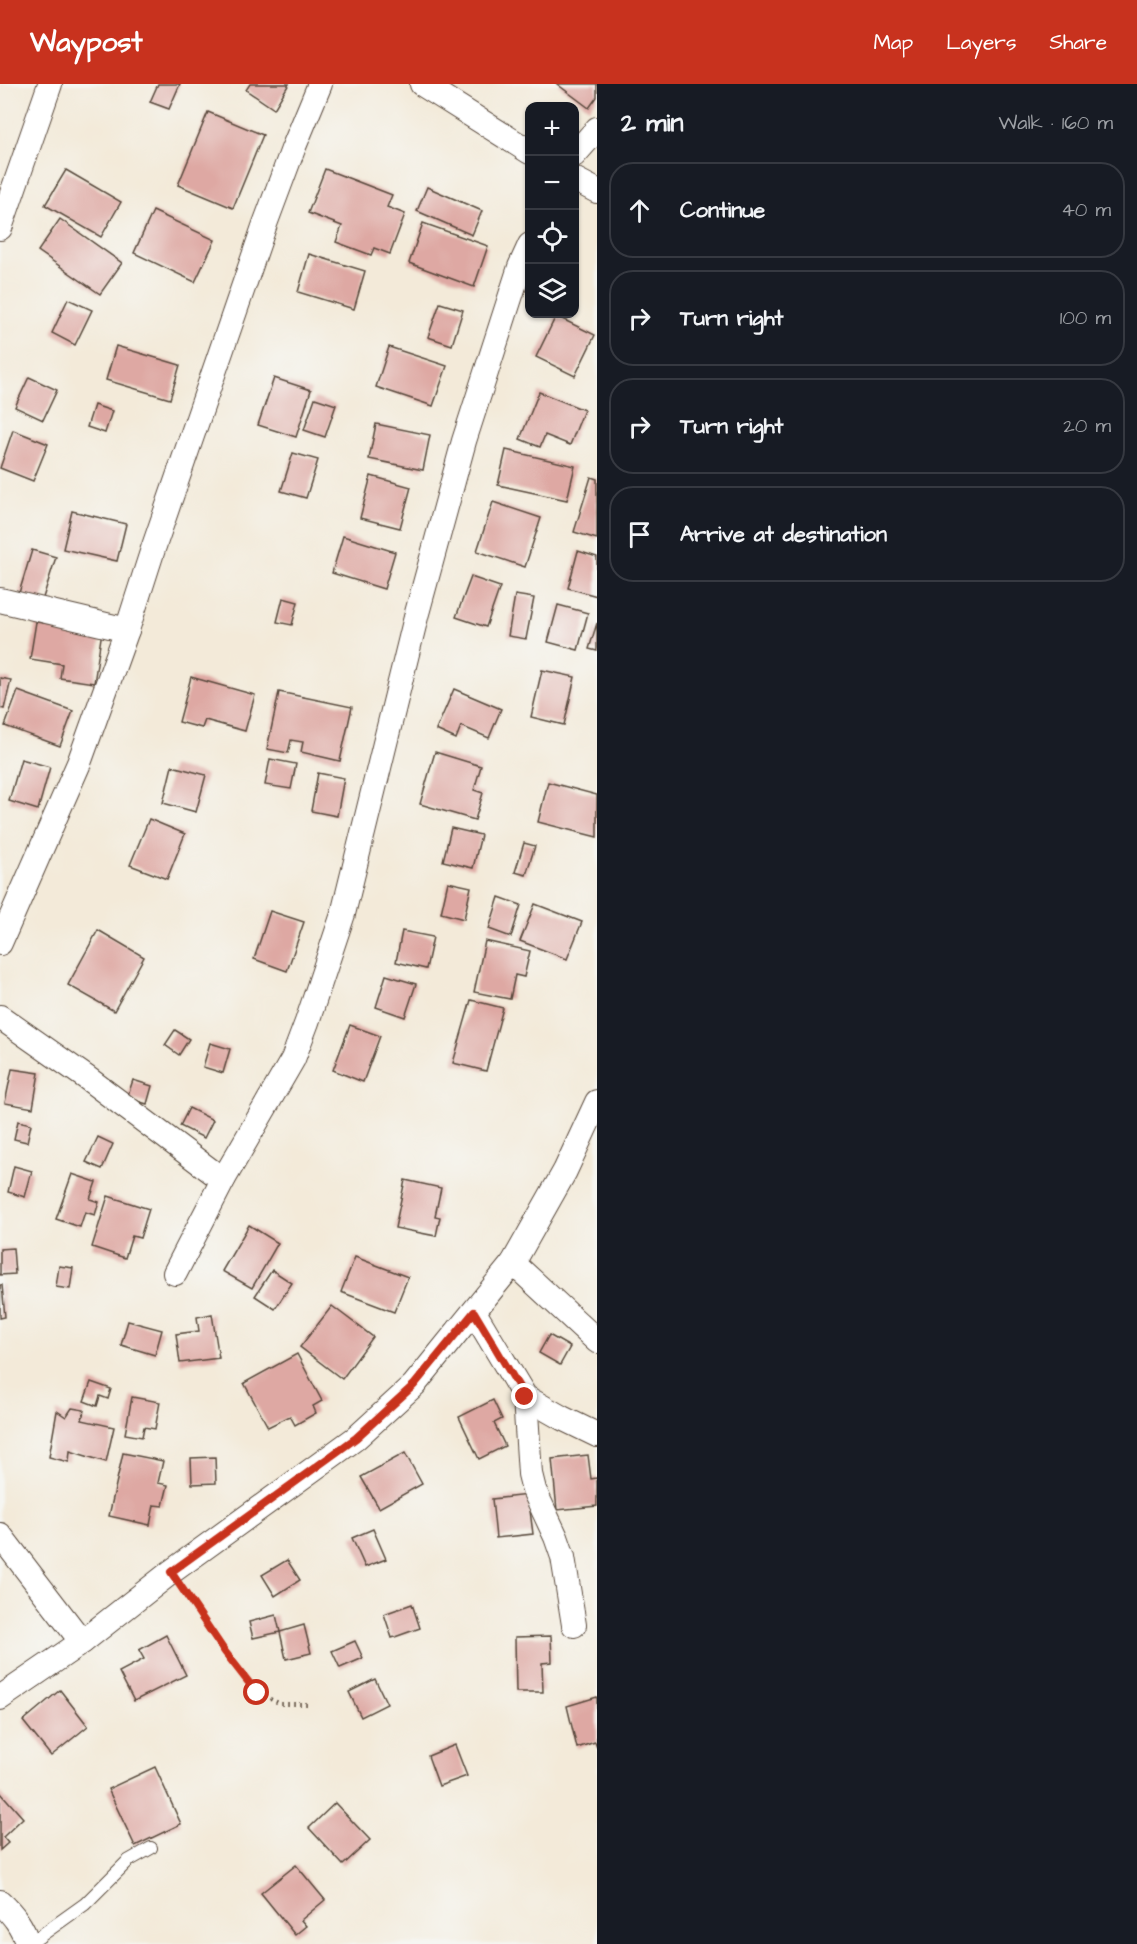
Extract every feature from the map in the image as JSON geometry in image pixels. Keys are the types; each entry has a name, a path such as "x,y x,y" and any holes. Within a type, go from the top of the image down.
{"street":[{"path":"0,228 50,84"},
{"path":"0,943 79,763 128,630 153,549 266,224 320,84"},
{"path":"422,84 525,149"},
{"path":"579,149 597,129"},
{"path":"579,182 597,191"},
{"path":"175,1273 223,1179 293,1059 311,1011 343,914 417,613 464,441 525,256"},
{"path":"0,600 128,630"},
{"path":"0,1017 223,1179"},
{"path":"0,1698 82,1642 171,1572 356,1438 414,1385 513,1263 565,1171 597,1102"},
{"path":"513,1263 597,1341"},
{"path":"474,1312 525,1397 530,1474 534,1490 563,1557 574,1625"},
{"path":"525,1397 597,1435"},
{"path":"0,1535 82,1642"},
{"path":"0,1902 14,1914 29,1944"}],"lane":[{"path":"29,1944 85,1904 128,1861 151,1848"}],"path":[{"path":"171,1572 225,1652 257,1693 281,1704 310,1704"}],"building":[{"path":"158,84 180,84 169,109 150,102"},
{"path":"250,84 289,84 274,109 246,90"},
{"path":"557,84 597,84 597,97 589,108"},
{"path":"208,112 263,135 233,208 178,185"},
{"path":"325,169 392,195 387,207 405,214 390,254 374,248 371,255 336,242 342,226 308,213"},
{"path":"66,170 121,202 101,237 45,205"},
{"path":"427,187 482,211 472,235 417,211"},
{"path":"153,211 215,240 195,282 134,253"},
{"path":"60,219 122,263 100,294 38,251"},
{"path":"423,223 488,246 474,287 409,263"},
{"path":"309,254 365,271 354,309 298,292"},
{"path":"68,299 92,310 75,345 52,333"},
{"path":"440,303 463,310 452,345 428,337"},
{"path":"555,318 560,318 595,335 575,376 536,357"},
{"path":"116,346 180,365 170,399 106,380"},
{"path":"389,347 447,366 433,406 376,387"},
{"path":"29,377 57,390 43,420 15,407"},
{"path":"274,378 311,390 296,437 258,425"},
{"path":"539,392 584,410 570,445 545,435 540,447 520,439"},
{"path":"315,398 336,405 325,437 304,430"},
{"path":"94,405 112,411 105,433 87,427"},
{"path":"376,424 430,435 423,470 369,459"},
{"path":"13,430 48,444 33,481 0,468"},
{"path":"506,450 575,466 567,500 498,485"},
{"path":"293,453 318,460 306,498 281,491"},
{"path":"371,476 411,487 400,528 360,518"},
{"path":"591,477 597,479 597,539 574,532"},
{"path":"493,502 541,518 525,567 477,551"},
{"path":"72,511 126,524 117,561 63,549"},
{"path":"343,536 395,552 384,589 332,573"},
{"path":"32,550 56,557 42,601 19,593"},
{"path":"578,551 597,557 597,596 568,588"},
{"path":"471,577 500,587 486,627 456,617"},
{"path":"515,595 534,598 526,639 508,636"},
{"path":"283,598 298,602 292,625 277,622"},
{"path":"558,605 588,613 578,650 548,642"},
{"path":"36,622 102,631 94,683 60,678 62,664 30,659"},
{"path":"597,623 597,651 589,649"},
{"path":"542,670 575,677 564,725 531,717"},
{"path":"191,677 255,695 245,731 205,720 202,728 179,722"},
{"path":"0,678 11,680 4,709 0,708"},
{"path":"454,689 501,709 489,738 461,726 456,739 436,730"},
{"path":"18,691 73,711 60,746 5,726"},
{"path":"279,692 352,707 340,761 301,752 303,742 291,740 288,753 267,749"},
{"path":"435,752 481,766 474,790 483,793 475,820 420,804"},
{"path":"21,759 50,767 38,810 9,801"},
{"path":"270,759 296,764 291,789 265,785"},
{"path":"172,766 206,775 196,812 163,803"},
{"path":"318,773 344,778 337,816 311,811"},
{"path":"548,782 597,795 597,837 538,822"},
{"path":"149,819 185,834 167,879 130,865"},
{"path":"451,828 481,835 473,868 443,861"},
{"path":"524,843 535,846 526,875 515,872"},
{"path":"448,882 471,887 464,919 441,913"},
{"path":"499,897 521,905 511,937 489,929"},
{"path":"535,904 582,922 567,959 520,941"},
{"path":"270,911 304,922 287,971 254,959"},
{"path":"98,930 144,957 114,1011 68,985"},
{"path":"402,931 433,937 426,969 396,962"},
{"path":"485,941 530,951 524,977 515,975 510,999 474,992"},
{"path":"386,975 416,984 405,1017 376,1007"},
{"path":"471,1000 503,1008 486,1071 453,1063"},
{"path":"350,1025 380,1036 363,1082 333,1070"},
{"path":"175,1030 189,1039 179,1055 165,1045"},
{"path":"210,1043 230,1049 223,1073 203,1067"},
{"path":"12,1069 39,1073 33,1108 5,1103"},
{"path":"133,1080 152,1086 147,1104 127,1098"},
{"path":"189,1108 213,1120 204,1138 180,1126"},
{"path":"18,1121 31,1124 27,1142 14,1139"},
{"path":"98,1137 113,1144 102,1169 86,1162"},
{"path":"14,1166 32,1171 25,1197 8,1192"},
{"path":"72,1174 96,1182 90,1199 99,1202 95,1215 85,1212 80,1227 56,1219"},
{"path":"405,1180 441,1188 435,1216 440,1217 436,1236 395,1228"},
{"path":"108,1196 149,1209 140,1238 132,1236 125,1258 92,1247"},
{"path":"249,1225 278,1243 252,1288 222,1271"},
{"path":"13,1248 15,1274 0,1275 0,1249"},
{"path":"355,1257 408,1277 394,1312 341,1292"},
{"path":"59,1266 73,1268 70,1289 56,1287"},
{"path":"272,1270 292,1283 275,1309 255,1296"},
{"path":"0,1285 2,1285 5,1317 0,1318"},
{"path":"332,1306 373,1337 342,1379 300,1347"},
{"path":"212,1314 219,1358 180,1363 176,1334 199,1331 197,1317"},
{"path":"128,1321 162,1330 155,1355 121,1345"},
{"path":"549,1335 570,1347 560,1365 539,1353"},
{"path":"297,1354 322,1401 313,1406 316,1413 295,1425 290,1416 268,1427 244,1383"},
{"path":"91,1382 111,1389 108,1399 100,1396 97,1406 84,1401"},
{"path":"132,1397 160,1402 155,1429 144,1427 142,1437 125,1434"},
{"path":"493,1400 502,1419 494,1423 505,1446 479,1459 459,1417"},
{"path":"72,1408 84,1410 82,1420 114,1427 106,1462 70,1451 69,1462 49,1457 57,1411 66,1417"},
{"path":"123,1453 163,1461 158,1483 168,1485 163,1506 154,1505 150,1525 109,1516"},
{"path":"405,1453 422,1484 379,1508 361,1477"},
{"path":"588,1455 591,1479 597,1478 597,1506 557,1510 552,1459"},
{"path":"215,1457 216,1483 192,1484 191,1458"},
{"path":"528,1495 533,1534 496,1538 492,1499"},
{"path":"373,1529 386,1559 365,1567 352,1538"},
{"path":"287,1560 300,1580 275,1596 262,1575"},
{"path":"412,1604 420,1628 392,1638 384,1614"},
{"path":"276,1615 280,1632 253,1638 249,1622"},
{"path":"304,1625 311,1653 286,1659 280,1632"},
{"path":"166,1635 186,1675 134,1701 119,1672 144,1659 139,1650"},
{"path":"551,1636 552,1662 542,1663 543,1692 516,1692 515,1637"},
{"path":"355,1641 363,1658 340,1668 332,1651"},
{"path":"375,1679 387,1704 361,1717 349,1692"},
{"path":"60,1690 88,1726 51,1756 23,1721"},
{"path":"597,1697 597,1748 595,1742 577,1748 567,1706"},
{"path":"455,1745 467,1776 439,1786 428,1756"},
{"path":"155,1767 181,1824 135,1846 108,1789"},
{"path":"0,1792 23,1818 3,1837 8,1843 0,1850"},
{"path":"335,1803 370,1840 343,1865 309,1828"},
{"path":"296,1865 325,1900 301,1920 306,1926 295,1935 261,1893"}],"route":[{"path":"257,1693 225,1652 171,1572 356,1438 414,1385 474,1312 525,1397"}]}
